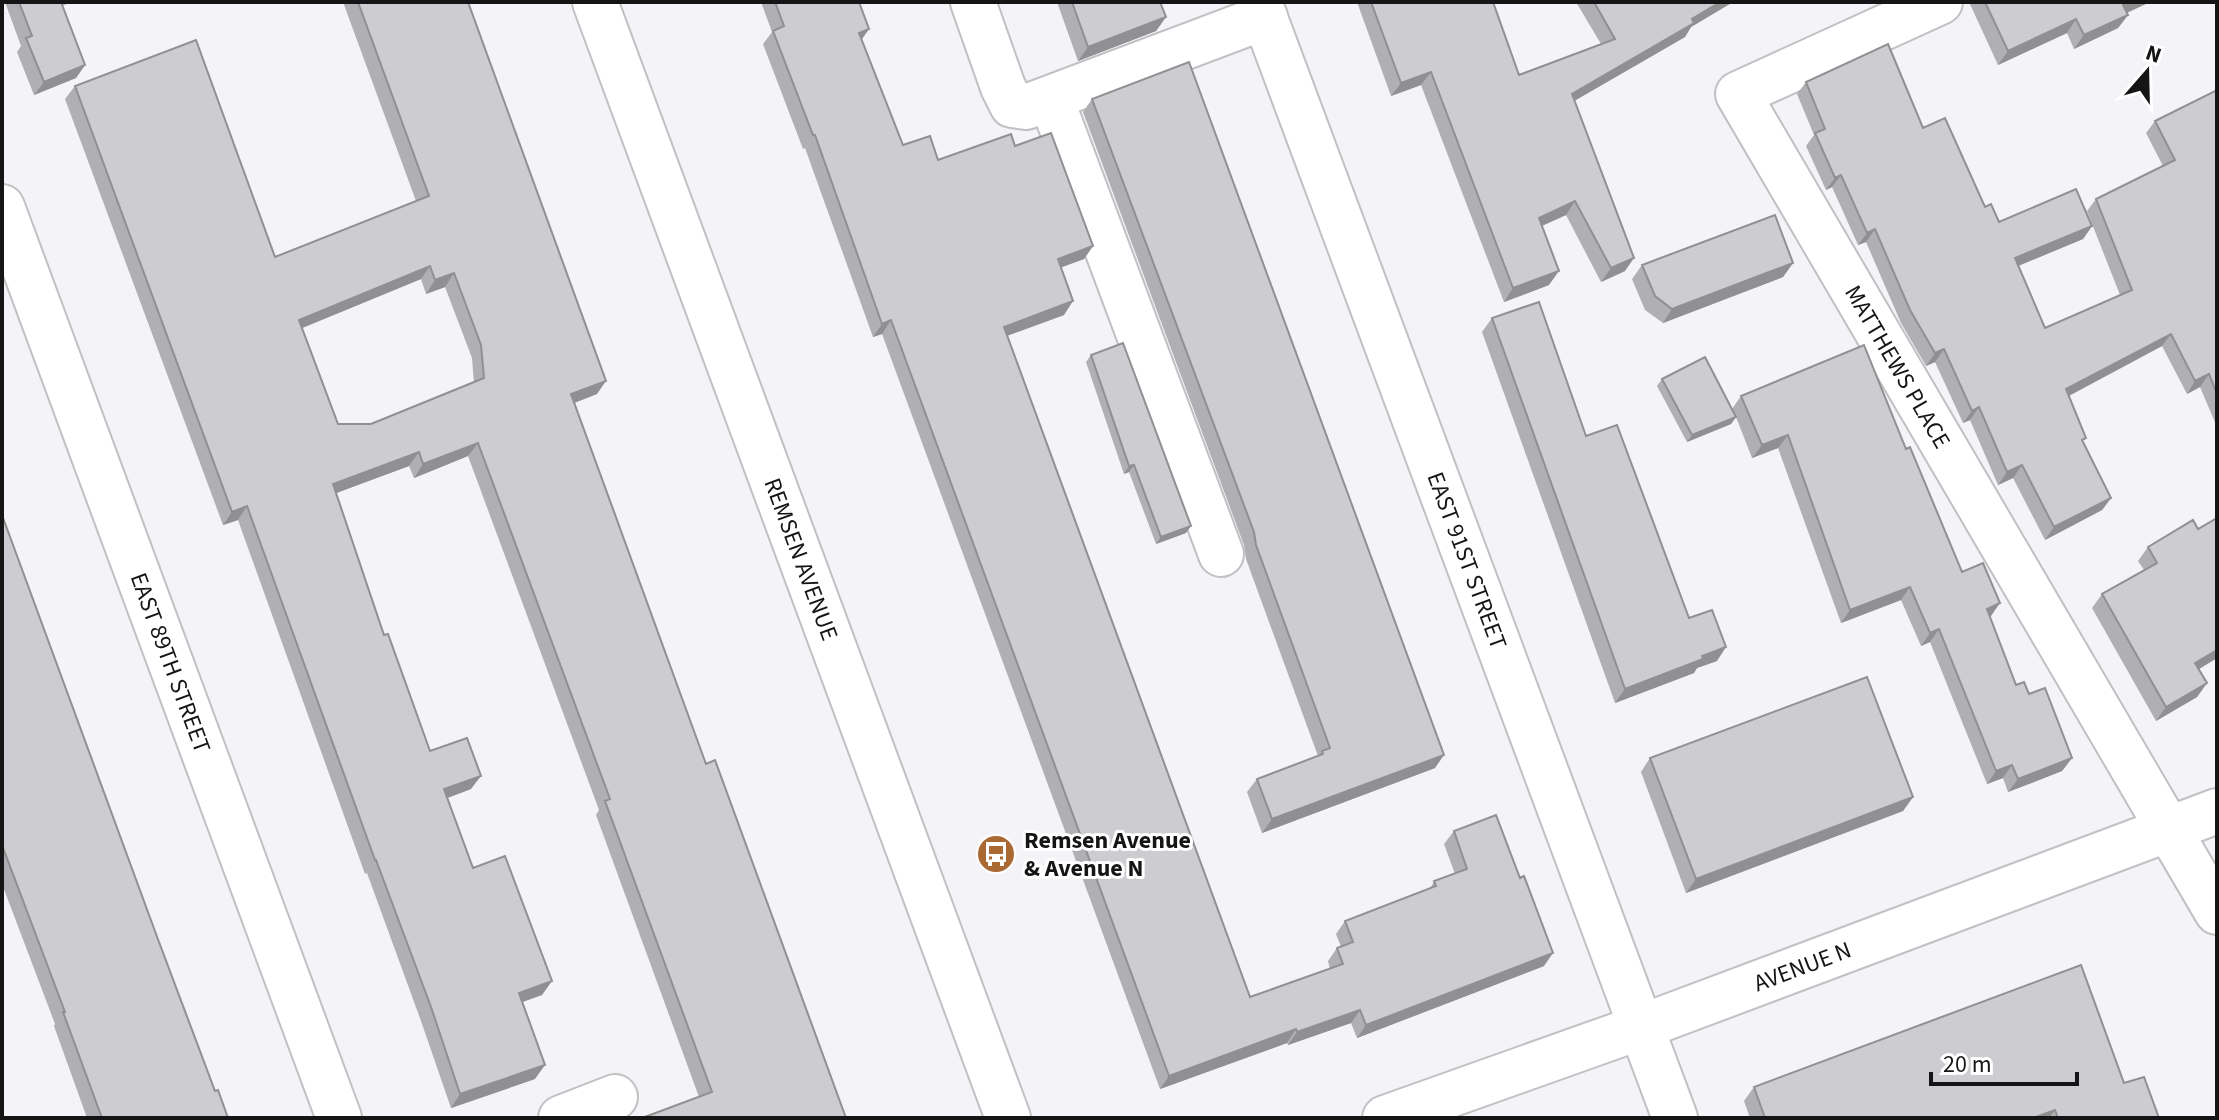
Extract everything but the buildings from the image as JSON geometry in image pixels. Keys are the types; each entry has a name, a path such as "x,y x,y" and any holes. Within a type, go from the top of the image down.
{"street":[{"name":"REMSEN AVENUE","path":"595,2 1008,1118"},
{"path":"973,2 1012,105 1026,107 1262,10"},
{"name":"MATTHEWS PLACE","path":"1940,2 1738,94 2168,830"},
{"name":"EAST 91ST STREET","path":"1262,10 1675,1118"},
{"path":"1051,99 1221,554"},
{"name":"EAST 89TH STREET","path":"2,207 339,1118"},
{"name":"AVENUE N","path":"1385,1118 1641,1027 2217,811"},
{"path":"2168,830 2217,912"},
{"path":"561,1118 615,1097"}],"place":[{"name":"Remsen Avenue & Avenue N","path":"996,854"}]}
